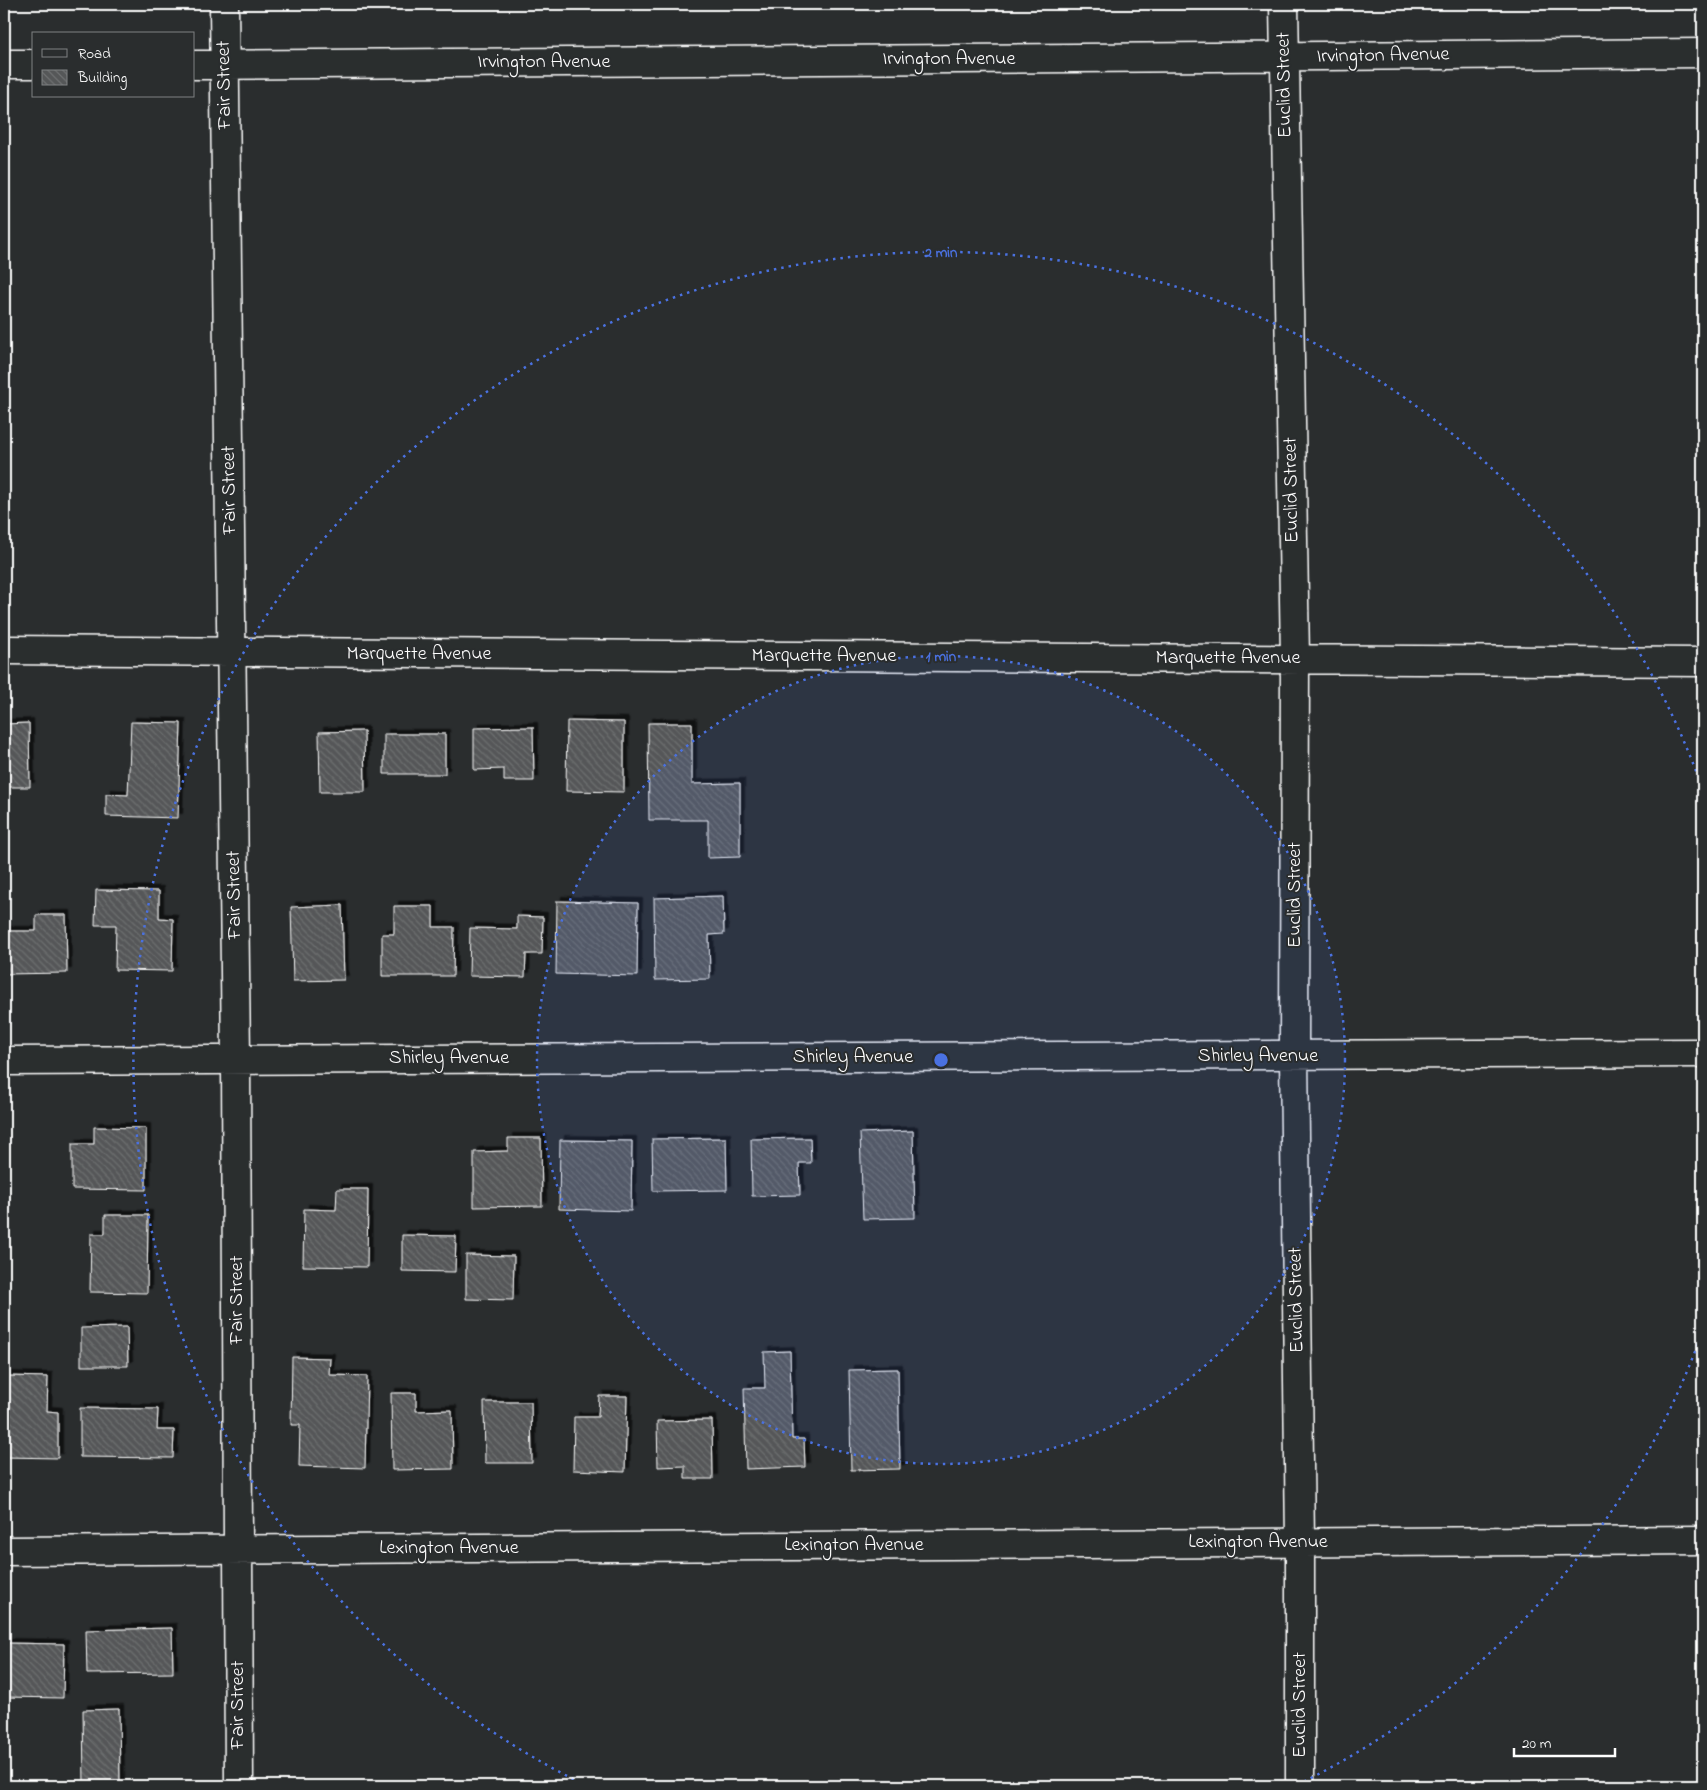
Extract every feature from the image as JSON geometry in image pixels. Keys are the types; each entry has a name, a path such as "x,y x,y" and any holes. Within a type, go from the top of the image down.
{"street":[{"name":"Fair Street","path":"224,4 236,1059 239,1786"},
{"name":"Euclid Street","path":"1284,4 1295,658 1294,1056 1300,1542 1300,1786"},
{"name":"Irvington Avenue","path":"195,65 1703,53"},
{"path":"4,64 32,64"},
{"name":"Marquette Avenue","path":"4,650 1703,662"},
{"name":"Shirley Avenue","path":"4,1061 1703,1053"},
{"name":"Lexington Avenue","path":"4,1551 1703,1540"}],"building":[{"path":"567,721 624,722 624,792 566,791"},
{"path":"131,722 181,723 178,818 106,816 106,794 128,795"},
{"path":"29,723 30,787 4,787 4,724"},
{"path":"648,723 692,723 692,784 740,783 740,857 708,858 708,820 649,820"},
{"path":"533,727 534,781 504,781 504,769 474,770 474,728"},
{"path":"364,731 365,792 320,792 319,732"},
{"path":"384,734 445,734 445,774 384,774"},
{"path":"96,890 159,891 159,918 173,919 172,971 115,970 116,925 95,925"},
{"path":"723,896 724,934 709,935 710,979 655,980 654,898"},
{"path":"557,901 638,903 637,976 556,974"},
{"path":"342,905 344,980 293,981 291,907"},
{"path":"394,906 433,906 433,927 454,927 453,976 382,976 382,934 394,934"},
{"path":"36,915 66,915 67,973 4,974 4,931 36,931"},
{"path":"517,916 543,917 542,954 526,954 525,977 469,976 470,928 517,929"},
{"path":"94,1127 146,1128 146,1190 72,1189 72,1144 94,1144"},
{"path":"913,1131 915,1218 863,1219 860,1133"},
{"path":"508,1138 541,1138 542,1206 474,1207 474,1152 508,1151"},
{"path":"726,1138 727,1190 653,1191 652,1139"},
{"path":"810,1138 811,1163 799,1163 800,1195 752,1196 751,1139"},
{"path":"560,1140 632,1141 631,1211 559,1209"},
{"path":"337,1189 368,1189 367,1267 303,1266 304,1209 336,1210"},
{"path":"105,1215 148,1215 147,1293 90,1292 91,1234 105,1234"},
{"path":"402,1235 456,1236 455,1272 402,1271"},
{"path":"466,1255 514,1256 513,1300 466,1299"},
{"path":"127,1327 128,1366 81,1366 81,1328"},
{"path":"790,1351 792,1439 804,1439 805,1467 746,1469 744,1388 765,1388 764,1352"},
{"path":"292,1357 330,1358 329,1375 367,1376 365,1468 299,1466 300,1425 291,1425"},
{"path":"898,1369 900,1469 851,1470 849,1370"},
{"path":"7,1376 48,1377 47,1411 58,1412 58,1458 5,1457"},
{"path":"391,1393 416,1393 416,1411 452,1410 453,1469 392,1470"},
{"path":"599,1396 627,1396 625,1472 573,1470 574,1417 598,1417"},
{"path":"484,1402 531,1402 532,1463 485,1463"},
{"path":"80,1408 158,1409 157,1430 174,1430 173,1458 80,1457"},
{"path":"712,1420 713,1479 685,1479 685,1466 658,1467 657,1421"},
{"path":"172,1628 173,1673 87,1674 86,1630"},
{"path":"4,1643 64,1644 63,1698 4,1697"},
{"path":"119,1709 120,1786 84,1786 83,1710"}]}
